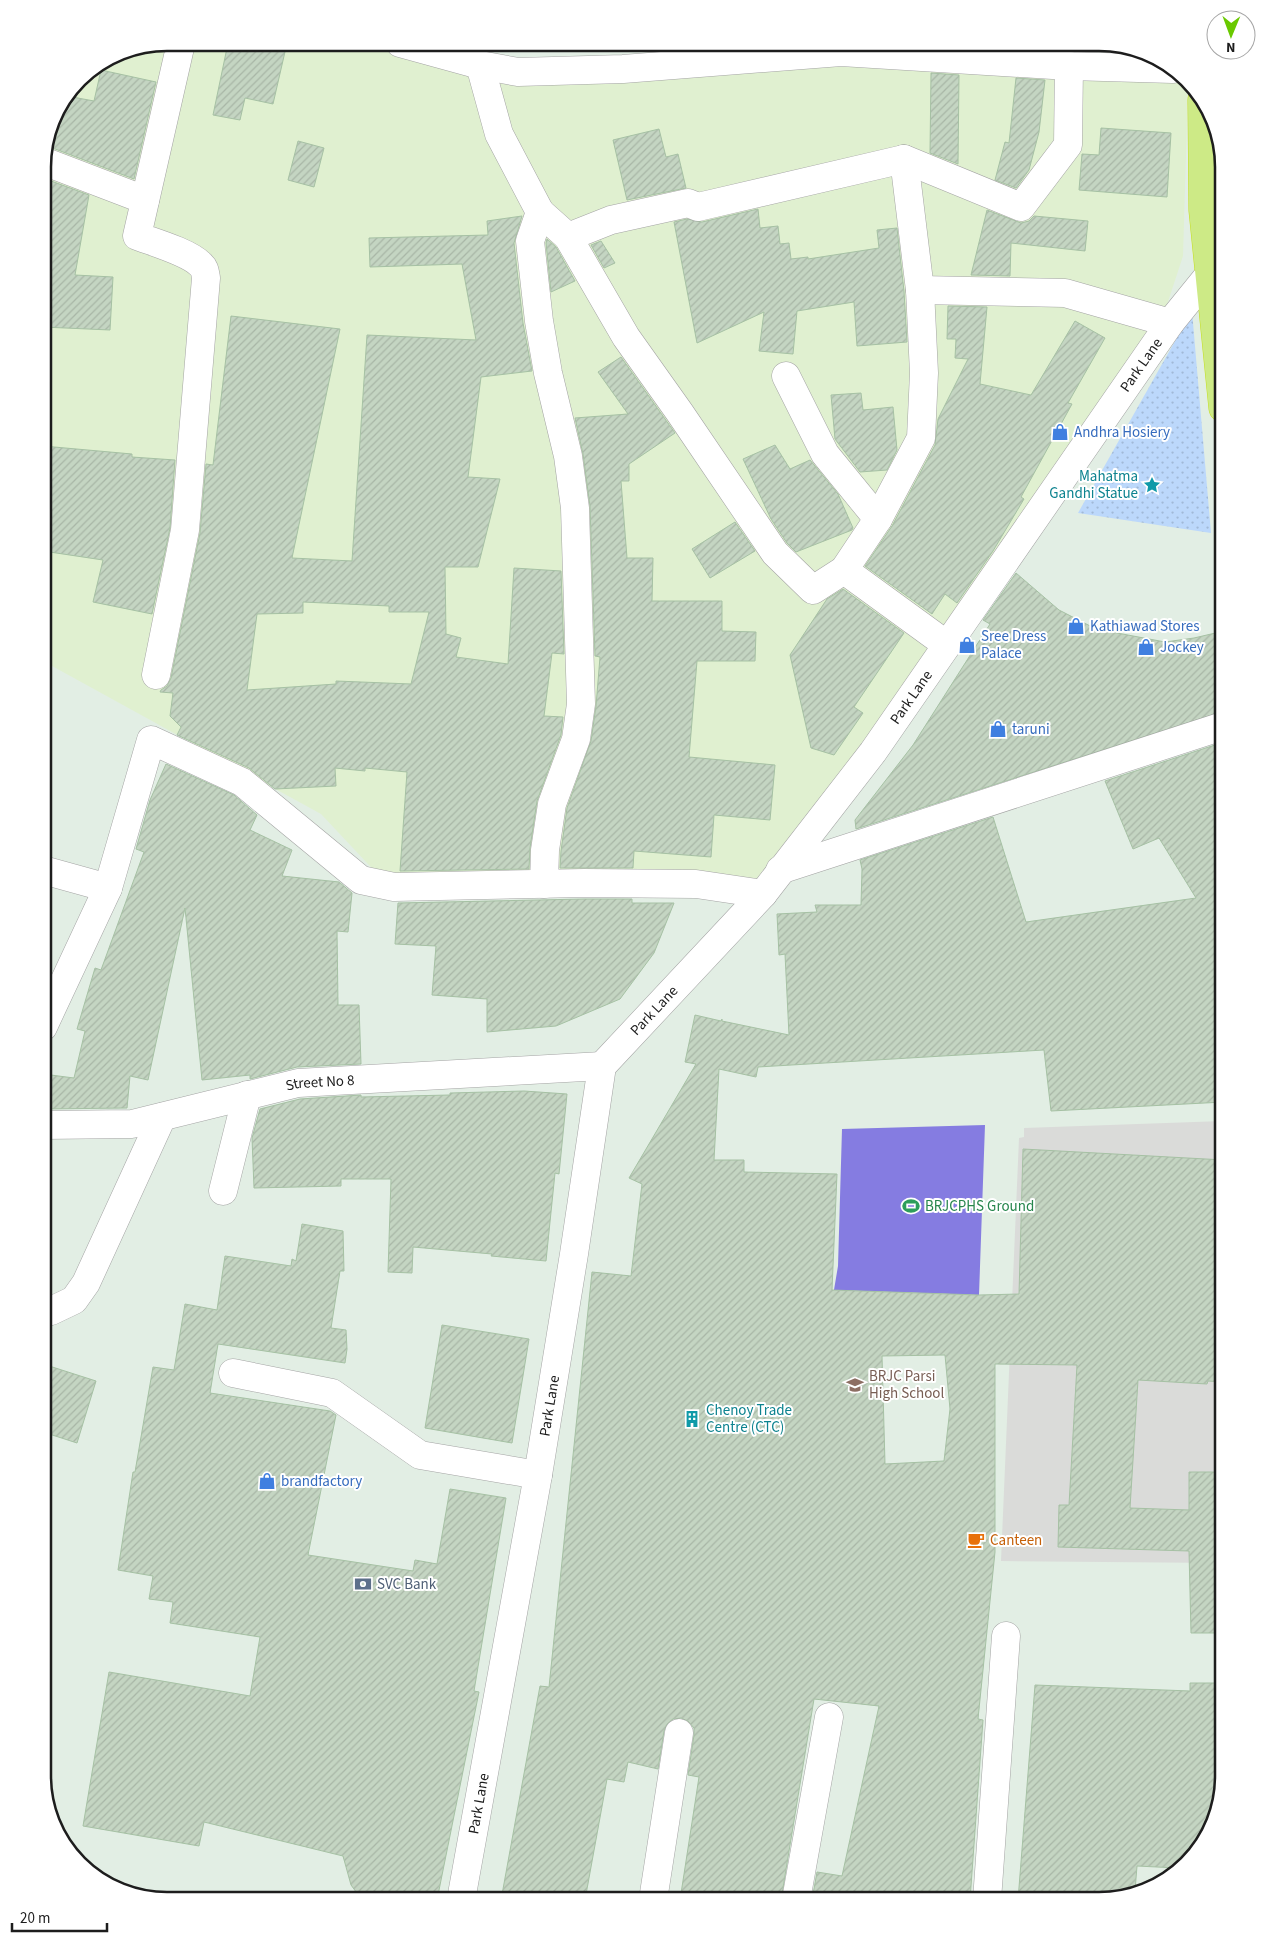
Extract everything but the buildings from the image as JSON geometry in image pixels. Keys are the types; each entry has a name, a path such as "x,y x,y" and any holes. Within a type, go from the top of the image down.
{"highway":[{"path":"1202,115 1203,210 1215,328"}],"street":[{"path":"156,675 184,530 206,278 205,270 191,258 137,236 178,51"},
{"path":"429,51 480,65 518,72 623,69 762,51"},
{"path":"806,51 1069,66 1159,69"},
{"path":"480,65 499,134 540,212 568,237 626,337 680,412 775,553 813,590 844,570 878,519 921,438 924,373 920,290 904,160"},
{"path":"568,237 611,220 688,203 698,208 904,160 1021,207 1068,146 1069,66"},
{"path":"51,164 145,200"},
{"path":"540,212 530,241 545,356 568,456 575,508 581,704 576,739 552,804 545,850 544,884"},
{"name":"Park Lane","path":"462,1892 538,1475 602,1066 762,894 873,752 1170,323 1209,275"},
{"path":"920,290 1065,293 1170,323"},
{"path":"786,376 825,454 878,519"},
{"path":"844,570 947,645"},
{"path":"780,870 1215,729"},
{"path":"51,1009 108,888 151,740 242,782 361,880 394,887 544,884 696,884 762,894"},
{"path":"51,872 108,888"},
{"name":"Street No 8","path":"51,1126 132,1124 298,1083 602,1066"},
{"path":"222,1191 247,1095"},
{"path":"51,1310 74,1300 86,1283 162,1117"},
{"path":"234,1373 332,1393 420,1456 538,1475"},
{"path":"988,1892 1006,1636"},
{"path":"797,1892 828,1717"},
{"path":"655,1892 679,1733"}],"shaded area":[{"path":"160,51 410,51 509,74 774,63 1167,74 1186,91 1188,93 1183,256 1163,317 964,607 756,892 383,880 321,814 51,665 51,160 55,137 63,116 85,85 109,67 123,60 145,53"},
{"path":"1192,311 1211,533 1078,513"},
{"path":"1215,1121 1215,1563 1001,1561 1019,1138 1024,1137 1024,1128"},
{"name":"BRJCPHS Ground","path":"985,1125 979,1295 834,1290 838,1266 842,1129"}],"place":[{"name":"Andhra Hosiery","path":"1060,432"},
{"name":"Mahatma Gandhi Statue","path":"1152,485"},
{"name":"Kathiawad Stores","path":"1076,626"},
{"name":"Sree Dress Palace","path":"967,645"},
{"name":"Jockey","path":"1146,647"},
{"name":"taruni","path":"998,729"},
{"name":"BRJCPHS Ground","path":"911,1206"},
{"name":"BRJC Parsi High School","path":"855,1385"},
{"name":"Chenoy Trade Centre (CTC)","path":"692,1419"},
{"name":"brandfactory","path":"267,1481"},
{"name":"Canteen","path":"976,1540"},
{"name":"SVC Bank","path":"363,1584"}]}
